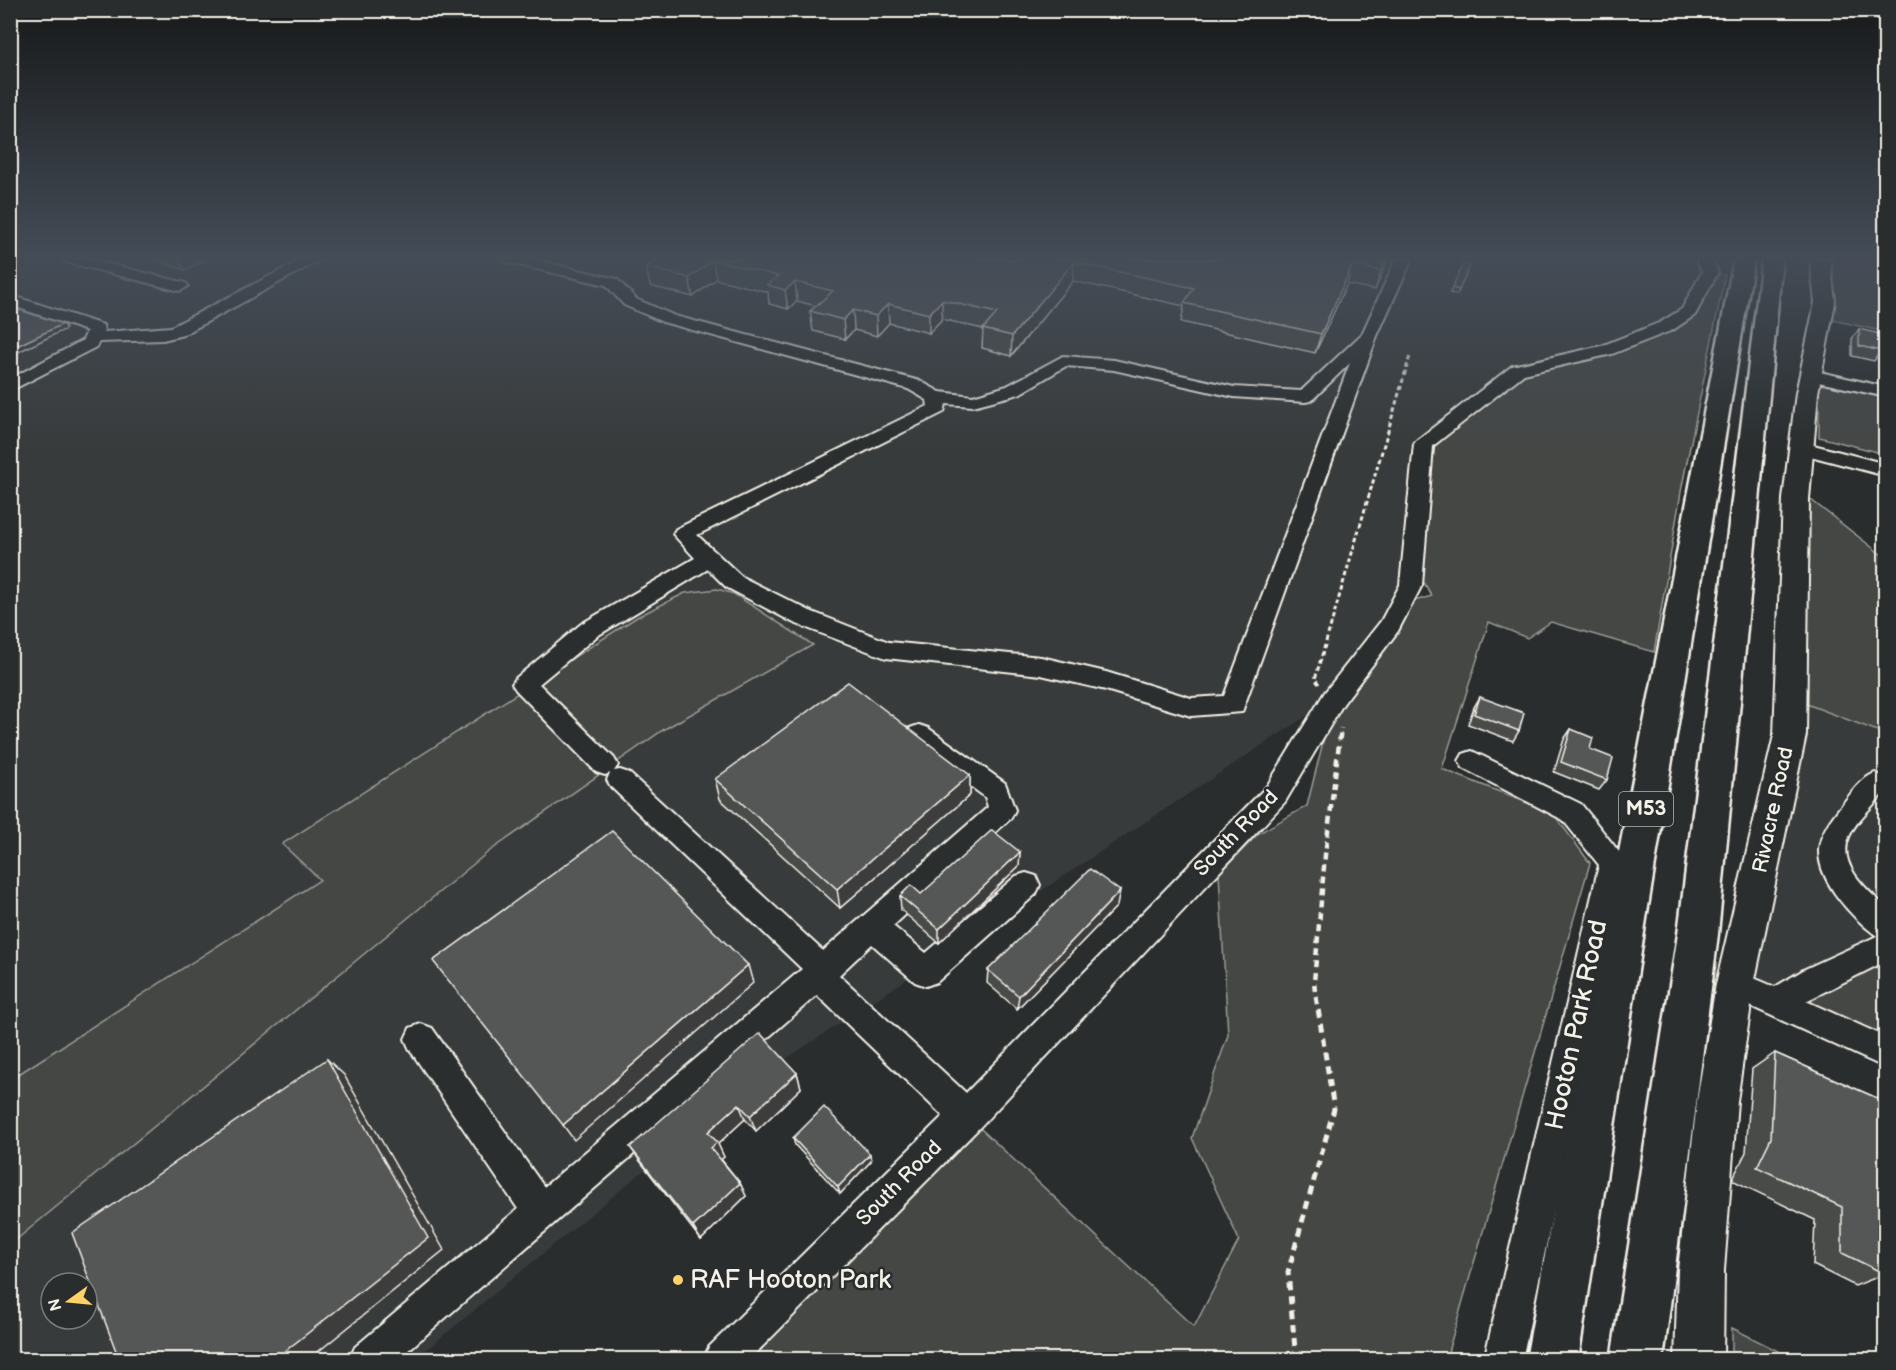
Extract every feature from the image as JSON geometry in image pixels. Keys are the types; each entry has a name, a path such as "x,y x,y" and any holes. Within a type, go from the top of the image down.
{"highway":[{"name":"M53","path":"1551,1359 1626,919 1733,323"},
{"path":"1637,1359 1698,934 1765,323"}],"main road":[{"name":"Rivacre Road","path":"1699,1359 1701,1270 1717,1101 1736,984 1790,735 1796,499 1810,375 1821,323"}],"street":[{"path":"10,386 90,343 97,329 79,323"},
{"path":"94,337 163,335 192,323"},
{"path":"684,323 914,385 936,397 973,402 1013,390 1063,361 1114,365 1234,392 1305,397 1369,336"},
{"path":"936,397 938,408 683,534 734,582 802,617 886,650 1041,666 1106,681 1191,707 1233,705 1375,323"},
{"name":"South Road","path":"722,1359 967,1116 1276,794 1334,698 1390,625 1411,585 1424,444 1518,370 1606,350 1672,323"},
{"path":"1810,375 1886,392"},
{"path":"1802,448 1886,470"},
{"path":"709,559 589,630 524,684 967,1116"},
{"path":"368,1359 820,972 1002,810 996,791 919,735"},
{"name":"Hooton Park Road","path":"1472,761 1572,812 1612,862 1503,1359"},
{"path":"1875,784 1835,837 1833,860 1851,892 1886,926"},
{"path":"872,926 926,972 1026,885"},
{"path":"1776,1003 1816,979 1886,946"},
{"path":"1736,984 1886,1053"},
{"path":"421,1039 541,1212"}],"path":[{"path":"1296,1359 1288,1272 1334,1109 1314,982 1325,855 1344,706 1315,679 1410,356"}],"shaded area":[{"path":"10,323 1662,323 1656,327 1518,370 1424,444 1411,585 1334,698 754,1080 415,1359 11,1360"},
{"path":"1665,323 1715,323 1682,486 1654,652 1551,622 1527,638 1489,622 1442,769 1553,813 1590,863 1446,1359 722,1360 967,1116 1194,1327 1239,1240 1192,1138 1228,1035 1219,874 1259,833 1307,806 1334,698 1414,601 1432,596 1423,581 1433,454 1438,437 1518,370 1606,350"},
{"path":"1846,323 1885,323 1885,332"},
{"path":"1819,381 1885,397 1885,454 1819,437"},
{"path":"1806,496 1885,555 1885,734 1791,698 1806,632 1808,564"},
{"path":"717,589 734,594 813,645 663,730 487,853 11,1244 13,1209 10,1189 11,1079 320,880 282,844 637,617 685,593"},
{"path":"1791,698 1885,734 1885,959 1788,1000 1743,976"},
{"path":"1885,959 1885,1042 1788,1000"},
{"path":"1732,1328 1794,1359 1732,1359"}],"building":[{"path":"10,323 63,324 10,349"},
{"path":"988,323 1023,323 1012,336 983,329"},
{"path":"1272,323 1326,323 1321,334"},
{"path":"1859,329 1880,334 1881,351 1859,346"},
{"path":"848,682 970,775 837,889 715,779"},
{"path":"1480,697 1524,713 1519,731 1474,714"},
{"path":"1571,729 1593,738 1590,749 1613,758 1607,780 1561,762"},
{"path":"992,830 1020,852 939,929 900,896 911,885 921,894"},
{"path":"612,831 748,965 563,1125 433,961"},
{"path":"1090,869 1120,891 1019,996 988,970"},
{"path":"760,1033 797,1073 750,1116 739,1104 708,1132 717,1142 711,1148 740,1183 693,1227 630,1147"},
{"path":"1775,1053 1886,1102 1885,1274 1842,1253 1842,1207 1757,1167 1771,1138"},
{"path":"327,1059 428,1238 275,1359 119,1359 99,1305 99,1271 86,1271 72,1233"},
{"path":"824,1107 870,1154 838,1187 793,1138"}],"place":[{"name":"RAF Hooton Park","path":"678,1280"}]}
